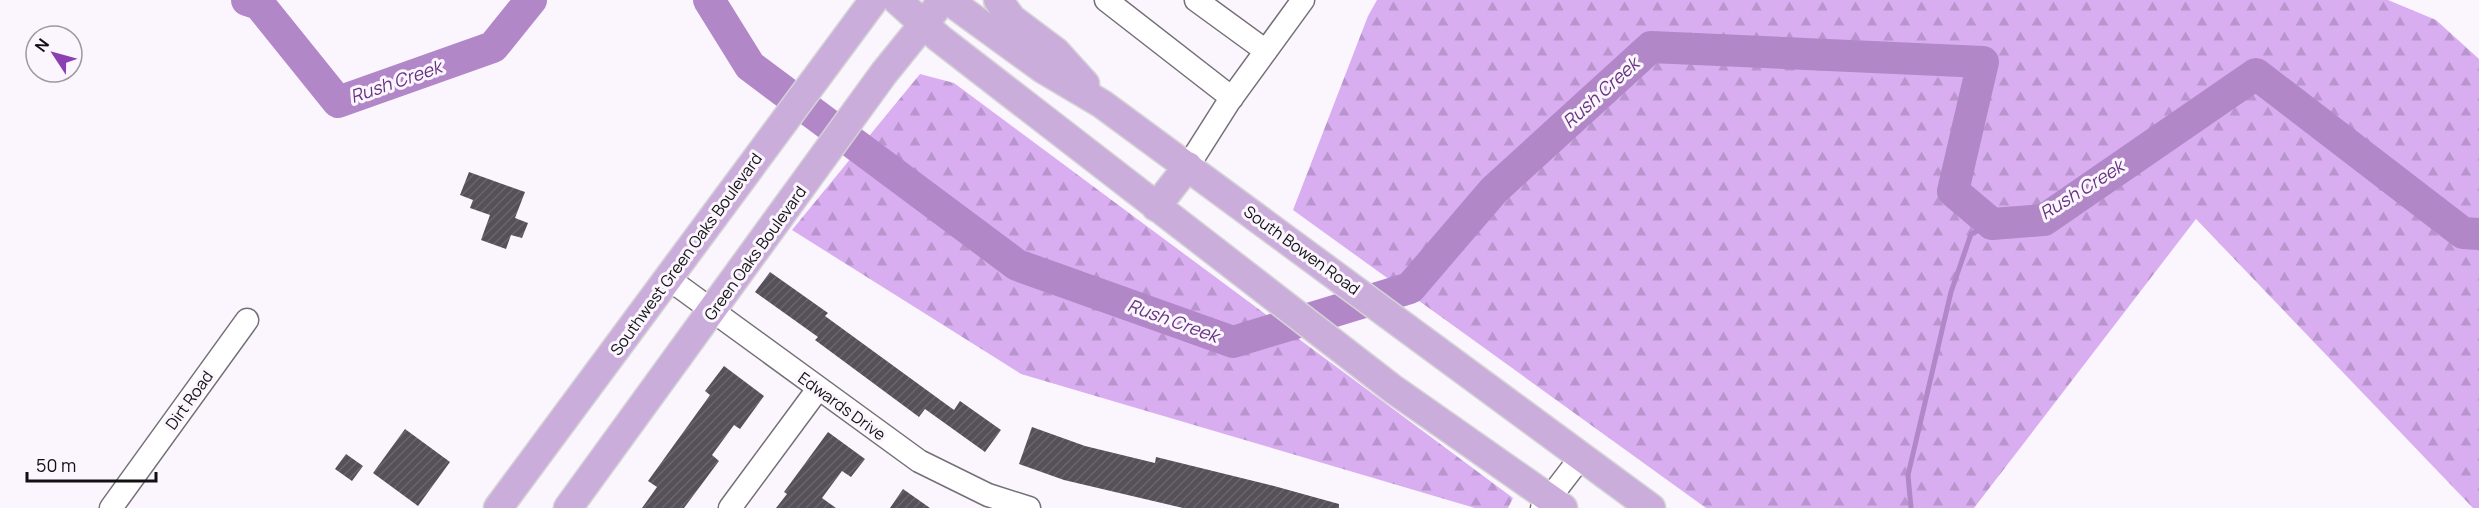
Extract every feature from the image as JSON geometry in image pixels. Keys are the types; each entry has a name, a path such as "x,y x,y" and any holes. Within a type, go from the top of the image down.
{"main road":[{"name":"Southwest Green Oaks Boulevard","path":"498,508 874,0"},
{"path":"897,0 939,38 1190,234 1393,389 1552,505"},
{"name":"Green Oaks Boulevard","path":"568,508 884,74 924,23 946,0"},
{"name":"South Bowen Road","path":"946,0 1043,69 1102,104 1651,508"},
{"path":"998,0 1012,19 1056,52 1102,104"},
{"path":"1156,207 1188,166"}],"street":[{"path":"1106,0 1232,98"},
{"path":"1196,0 1266,51"},
{"path":"1188,166 1266,51 1292,4"},
{"name":"Edwards Drive","path":"669,279 919,461 1001,504 1029,508"},
{"name":"Dirt Road","path":"111,508 247,321"},
{"path":"730,508 819,388"},
{"path":"1552,505 1581,457"}],"green space":[{"path":"1377,0 2388,0 2436,20 2479,59 2479,508 2473,508 2196,219 1974,508 1706,508 1293,210 1368,16"},
{"path":"920,74 954,83 1513,498 1508,508 1475,508 1021,374 792,230"}],"building":[{"path":"469,172 525,192 515,218 528,223 522,238 511,235 506,249 481,240 490,215 470,208 473,200 460,195"},
{"path":"770,272 828,313 825,316 954,410 960,401 1001,430 985,452 925,409 919,417 815,340 818,337 755,292"},
{"path":"724,366 764,396 740,429 734,425 712,455 719,461 684,508 642,508 657,487 648,481 710,395 705,391"},
{"path":"1032,427 1085,446 1155,463 1156,457 1339,504 1339,508 1183,508 1064,480 1019,464"},
{"path":"405,429 450,462 418,506 373,473"},
{"path":"828,432 865,459 851,477 842,471 822,498 836,508 776,508 787,494 784,492"},
{"path":"346,454 363,466 352,481 335,469"},
{"path":"903,489 930,508 890,508"}],"waterway":[{"name":"Rush Creek","path":"247,0 259,4 338,102 493,47 531,0"},
{"name":"Rush Creek","path":"709,0 750,66 1017,265 1233,342 1410,288 1494,190 1651,47 1983,62 1953,191 1992,224 2044,220 2256,74 2463,233 2479,234"},
{"path":"1911,508 1908,475 1951,292 1971,234 1992,224"}]}
